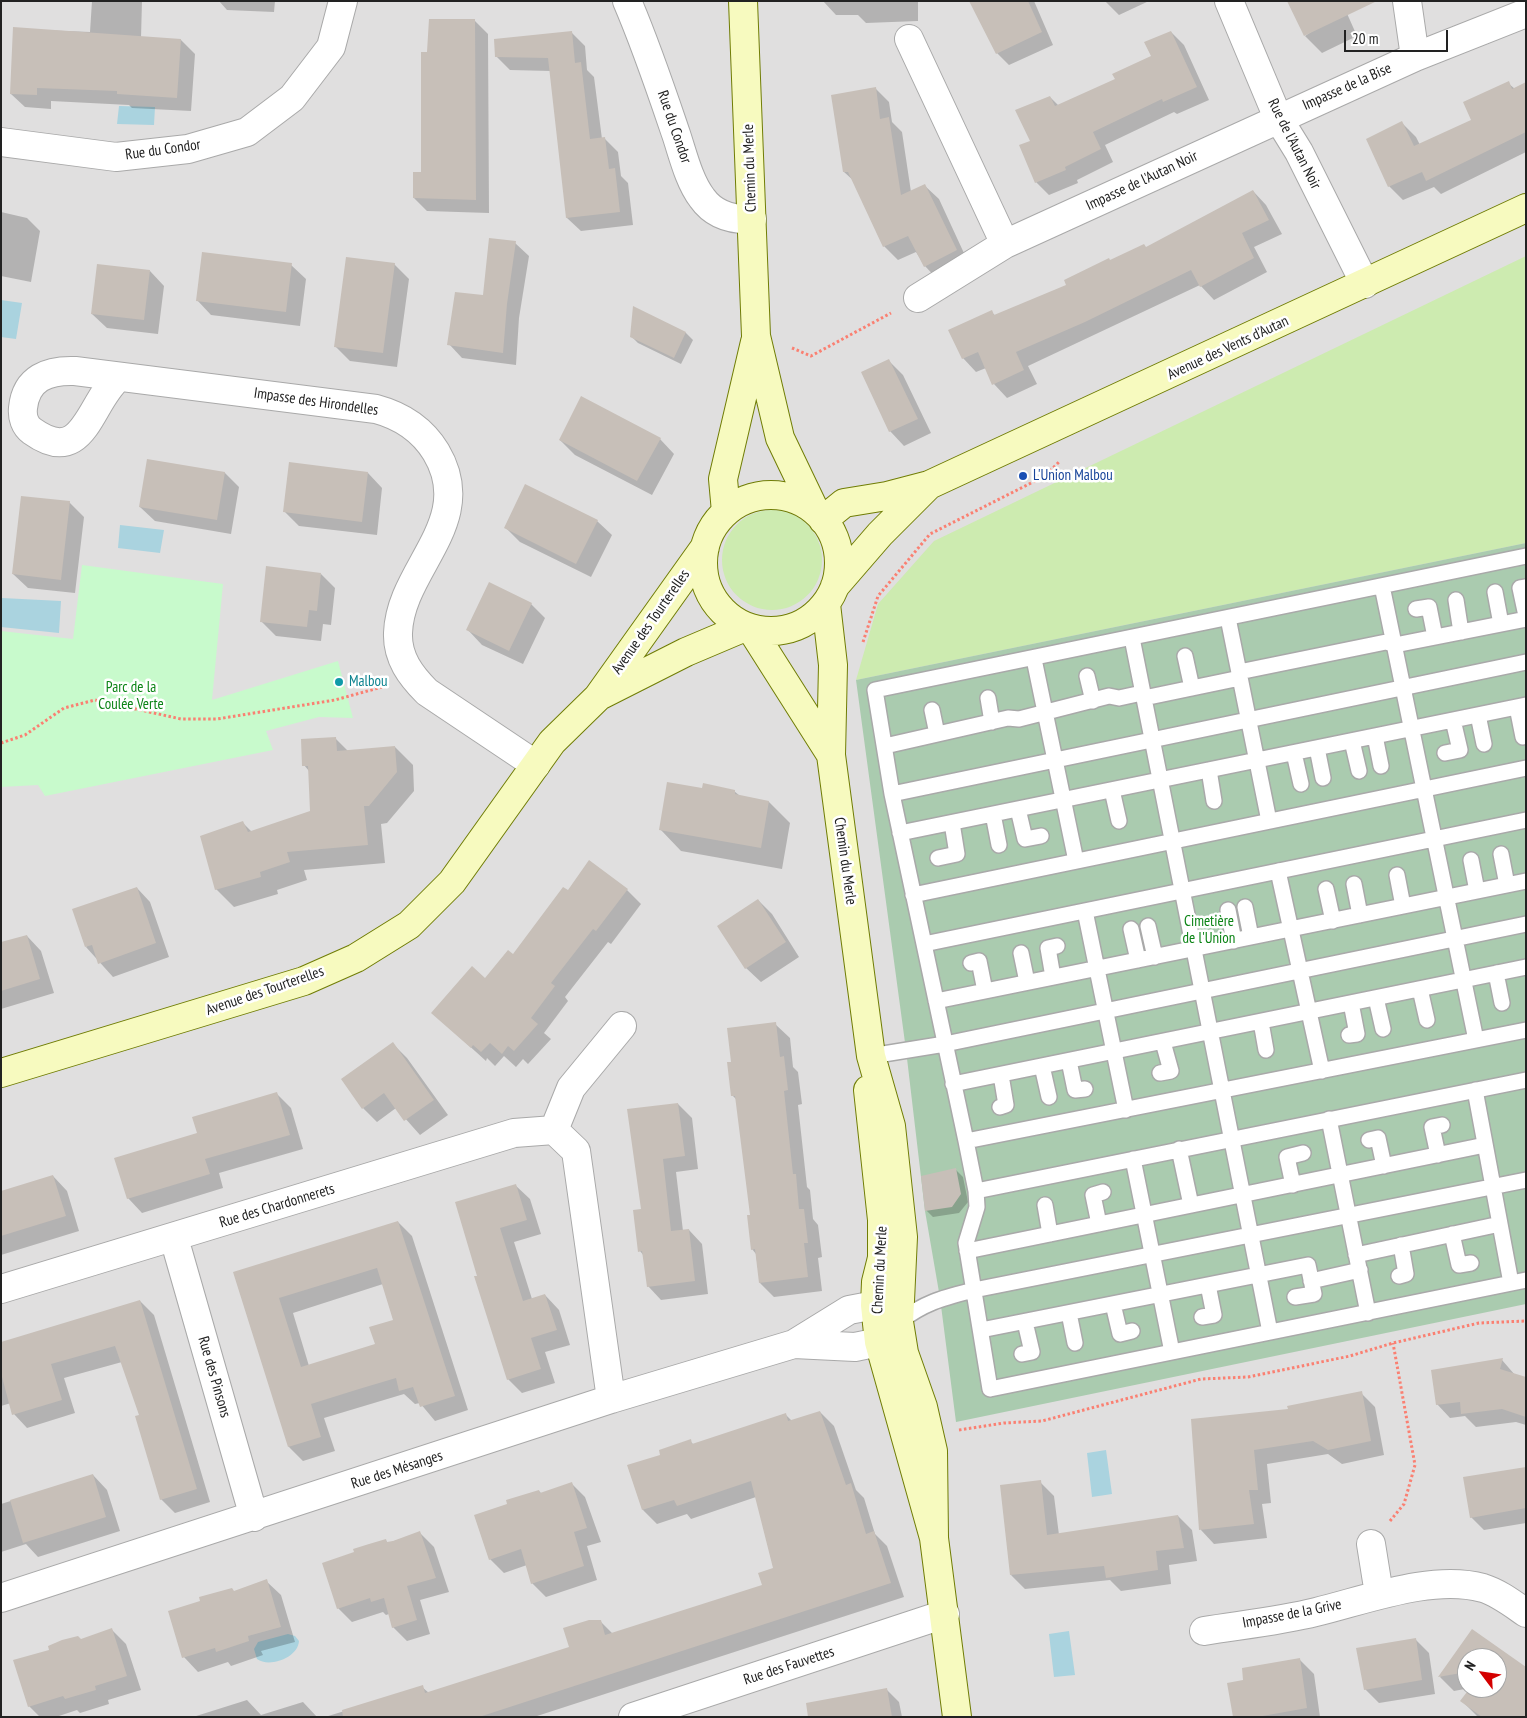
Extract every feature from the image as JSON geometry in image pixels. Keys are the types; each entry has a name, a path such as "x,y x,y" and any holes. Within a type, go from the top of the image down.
{"street":[{"name":"Rue du Condor","path":"1,142 116,157 188,149 247,132 292,98 331,47 343,1"},
{"name":"Rue du Condor","path":"627,1 642,37 689,170 702,199 714,210 726,217 738,220 752,219"},
{"name":"Chemin du Merle","path":"743,1 756,336 780,438 819,515"},
{"name":"Rue de l'Autan Noir","path":"1229,1 1278,118 1299,152 1365,284"},
{"path":"1407,1 1415,57"},
{"name":"Impasse de la Bise","path":"1278,118 1415,57 1526,13"},
{"path":"909,39 1005,244"},
{"name":"Impasse de l'Autan Noir","path":"918,298 1005,244 1278,118"},
{"name":"Avenue des Vents d'Autan","path":"819,515 844,503 886,496 928,485 1526,208"},
{"name":"Chemin du Merle","path":"726,512 723,479 756,336"},
{"name":"Impasse des Hirondelles","path":"119,377 376,409 390,413 413,425 433,447 441,460 448,489 448,505 445,521 409,593 401,616 398,634 404,663 413,678 427,692 536,765"},
{"name":"Avenue des Vents d'Autan","path":"831,595 880,534 928,485"},
{"path":"770,495 794,498 819,515 829,526 837,545 839,566 831,595 805,623 779,632 748,628 725,614 710,595 703,571 704,547 713,528 726,512 747,499 770,495"},
{"name":"Avenue des Tourterelles","path":"1,1073 304,981 356,958 409,924 452,882 552,742 598,697 704,547"},
{"name":"Chemin du Merle","path":"831,595 831,755 871,1056 891,1126 903,1237 899,1322 904,1353 923,1407 933,1451 934,1538"},
{"name":"Chemin du Merle","path":"748,628 831,755"},
{"name":"Avenue des Tourterelles","path":"598,697 686,652 748,628"},
{"path":"612,1399 576,1151 554,1130 571,1088 622,1026"},
{"name":"Chemin du Merle","path":"871,1056 867,1095 882,1220 882,1258 876,1282 875,1305 879,1342 934,1538 957,1717"},
{"name":"Rue des Chardonnerets","path":"1,1289 174,1238 514,1132 554,1130"},
{"name":"Rue des Pinsons","path":"174,1238 254,1517"},
{"path":"875,1305 899,1322 879,1342"},
{"name":"Rue des Mésanges","path":"1,1598 612,1399 794,1344 849,1310 875,1305"},
{"name":"Rue des Mésanges","path":"794,1344 855,1347 879,1342"},
{"path":"1371,1544 1379,1594"},
{"name":"Impasse de la Grive","path":"1204,1631 1315,1612 1379,1594 1436,1586 1484,1588 1526,1613"},
{"name":"Rue des Fauvettes","path":"633,1717 945,1614"}],"lane":[{"path":"1526,556 875,690 892,794 976,1190 977,1207 966,1243 990,1389 1526,1280"},
{"path":"1382,586 1476,1040"},
{"path":"885,746 1008,718 1019,720 1093,700 1143,696 1192,688 1240,675 1386,642 1395,645 1526,618 1520,588 1526,587"},
{"path":"1495,592 1501,624"},
{"path":"1456,600 1461,632"},
{"path":"1416,609 1430,607 1435,637"},
{"path":"1228,618 1270,821"},
{"path":"1132,638 1270,1332"},
{"path":"1186,656 1192,688"},
{"path":"1034,658 1076,861"},
{"path":"892,794 1526,662"},
{"path":"1087,676 1093,700"},
{"path":"988,698 992,722"},
{"path":"900,833 1522,706 1523,737"},
{"path":"932,710 937,734"},
{"path":"1478,715 1484,744"},
{"path":"1445,752 1460,750 1453,720"},
{"path":"1375,736 1381,766"},
{"path":"1352,741 1359,771"},
{"path":"1317,748 1323,778"},
{"path":"1294,753 1301,784"},
{"path":"913,895 1526,768"},
{"path":"1209,770 1214,801"},
{"path":"1112,790 1119,821"},
{"path":"1018,809 1025,839 1041,836"},
{"path":"993,814 999,845"},
{"path":"924,944 1526,820"},
{"path":"938,858 957,854 952,823"},
{"path":"1502,854 1507,885"},
{"path":"1471,860 1477,891"},
{"path":"1278,871 1322,1071"},
{"path":"1396,875 1403,906"},
{"path":"936,1001 1526,881"},
{"path":"1354,884 1360,915"},
{"path":"1326,889 1333,921"},
{"path":"1245,907 1251,937"},
{"path":"1228,910 1234,941"},
{"path":"1085,911 1126,1110"},
{"path":"871,1056 945,1044 1526,924"},
{"path":"1148,926 1155,957"},
{"path":"1131,929 1138,960"},
{"path":"1053,978 1048,948 1057,946"},
{"path":"1021,952 1028,982"},
{"path":"971,963 979,961 985,991"},
{"path":"954,1084 1464,980 1525,970"},
{"path":"1496,974 1502,1003"},
{"path":"1420,989 1427,1020"},
{"path":"1376,998 1383,1029"},
{"path":"1349,1035 1357,1034 1351,1003"},
{"path":"1261,1022 1266,1050"},
{"path":"966,1141 1526,1030"},
{"path":"1160,1073 1171,1071 1163,1042"},
{"path":"1069,1061 1075,1090 1085,1089"},
{"path":"1042,1066 1049,1097"},
{"path":"1000,1107 1006,1105 1001,1075"},
{"path":"976,1190 1526,1080"},
{"path":"1475,1090 1511,1283"},
{"path":"1330,1119 1368,1313"},
{"path":"1438,1155 1432,1128 1442,1125"},
{"path":"1369,1140 1378,1138 1384,1166"},
{"path":"967,1251 1485,1145"},
{"path":"1179,1149 1191,1205"},
{"path":"1293,1185 1286,1157 1303,1153"},
{"path":"1133,1159 1172,1352"},
{"path":"899,1322 917,1308 940,1298 974,1290 1526,1180"},
{"path":"1099,1224 1093,1195 1103,1192"},
{"path":"1045,1205 1050,1234"},
{"path":"1311,1281 1401,1245 1500,1224"},
{"path":"1452,1234 1460,1265 1472,1263"},
{"path":"1399,1276 1406,1274 1401,1245"},
{"path":"981,1330 1308,1265 1314,1294 1295,1297"},
{"path":"1202,1317 1214,1315 1208,1285"},
{"path":"1113,1304 1120,1334 1132,1332"},
{"path":"1069,1313 1075,1342"},
{"path":"1022,1354 1032,1352 1025,1322"}],"path":[{"path":"756,336 811,356 918,298"},
{"path":"832,656 846,653 863,644 878,596 930,534 1045,476 1064,458"},
{"path":"1,743 25,735 64,708 95,700 181,719 217,719 351,697"},
{"path":"952,1430 968,1430 1004,1423 1042,1421 1201,1379 1248,1377 1350,1356 1393,1343 1479,1323 1526,1321"},
{"path":"1371,1544 1404,1504 1415,1466 1393,1343"}],"shaded area":[{"path":"1,1 1526,1 1526,1717 1,1717"}],"green space":[{"path":"1526,256 1526,543 856,680 878,604 934,541"},
{"path":"772,510 782,511 800,518 814,532 821,550 821,570 814,588 800,602 782,609 772,610 762,609 744,602 730,588 723,570 722,560 723,550 730,532 744,518 762,511"},
{"name":"Cimetière de l'Union","path":"1526,543 1526,1304 956,1422 940,1298 925,1211 906,1050 856,680"},
{"name":"Parc de la Coulée Verte","path":"82,565 223,584 212,700 338,661 353,718 319,717 266,731 273,750 45,796 38,785 1,787 1,631 73,639"}],"water":[{"path":"119,106 155,107 154,125 117,124"},
{"path":"1,300 22,303 16,339 1,337"},
{"path":"120,525 164,530 160,553 118,548"},
{"path":"2,598 61,601 59,633 1,627"},
{"path":"1106,1450 1112,1494 1092,1497 1087,1453"},
{"path":"1069,1631 1075,1675 1054,1677 1049,1634"},
{"path":"288,1634 295,1636 299,1641 294,1652 288,1657 275,1662 262,1662 257,1659 254,1649 258,1642"}],"building":[{"path":"969,1 1028,1 1042,32 996,54"},
{"path":"1287,1 1377,1 1304,36"},
{"path":"429,19 475,19 476,200 413,198 413,172 421,172 421,52 427,52"},
{"path":"13,27 181,39 177,98 117,94 117,91 37,88 37,95 10,94"},
{"path":"572,31 575,63 581,62 590,139 605,137 609,169 615,168 620,212 566,218 548,58 495,57 494,39"},
{"path":"1171,31 1197,87 1163,102 1162,99 1093,132 1101,149 1065,167 1066,170 1035,183 1019,145 1030,141 1015,110 1050,96 1055,106 1115,79 1112,74 1151,56 1144,42"},
{"path":"1509,81 1512,89 1526,82 1526,132 1426,181 1422,172 1388,187 1366,139 1402,121 1414,146 1471,120 1463,102"},
{"path":"876,87 880,119 889,117 901,195 925,184 957,250 924,267 908,236 883,247 848,172 843,172 831,95"},
{"path":"1253,190 1269,220 1242,233 1254,258 1200,287 1191,270 1085,322 1016,352 1024,370 992,385 978,352 962,359 948,330 992,310 994,315 1066,285 1064,280 1109,258 1110,260 1144,244 1146,247"},
{"path":"489,238 516,241 507,304 503,353 447,345 455,292 483,295"},
{"path":"202,252 292,263 286,312 196,301"},
{"path":"346,257 395,263 383,353 334,347"},
{"path":"97,264 150,270 144,320 91,314"},
{"path":"633,306 686,332 674,358 630,337"},
{"path":"889,359 918,419 889,432 861,372"},
{"path":"581,396 661,438 637,481 559,440"},
{"path":"147,459 225,472 217,520 139,507"},
{"path":"289,462 368,472 362,522 283,512"},
{"path":"525,484 598,520 576,564 504,528"},
{"path":"21,496 70,501 61,580 12,574"},
{"path":"266,566 321,573 317,611 309,610 307,627 260,622"},
{"path":"489,582 532,603 509,651 466,630"},
{"path":"336,737 337,751 395,746 397,772 369,806 364,806 368,845 287,852 290,862 260,872 261,877 215,890 200,836 243,821 248,832 310,811 308,766 302,766 301,739"},
{"path":"667,782 702,788 703,783 735,790 735,794 769,801 761,848 659,830"},
{"path":"589,860 628,889 596,931 593,929 551,983 555,986 531,1018 538,1024 514,1051 508,1046 502,1054 490,1043 481,1052 473,1045 471,1048 431,1013 472,966 485,978 508,950 513,954 563,887 568,890"},
{"path":"137,887 156,943 98,964 92,945 85,947 72,909"},
{"path":"758,899 786,942 745,969 717,926"},
{"path":"27,935 40,979 1,991 1,942"},
{"path":"776,1022 780,1057 784,1056 788,1090 784,1091 793,1174 796,1174 799,1209 804,1209 808,1243 804,1243 808,1277 759,1283 755,1249 751,1250 747,1215 750,1215 735,1096 731,1096 727,1062 731,1062 727,1028"},
{"path":"393,1042 434,1100 404,1121 384,1093 362,1109 341,1079"},
{"path":"277,1092 290,1135 205,1159 210,1174 127,1199 114,1158 197,1133 192,1117"},
{"path":"678,1103 685,1156 663,1159 671,1231 689,1229 695,1281 647,1287 642,1251 638,1252 633,1210 641,1209 627,1109"},
{"path":"956,1168 961,1194 952,1207 925,1211 921,1176"},
{"path":"53,1175 66,1216 1,1236 1,1191"},
{"path":"516,1184 527,1220 500,1228 523,1301 545,1294 557,1330 531,1338 541,1369 507,1380 474,1276 477,1276 455,1202"},
{"path":"398,1221 455,1396 420,1407 413,1387 399,1391 396,1378 359,1389 311,1404 321,1437 288,1447 233,1272","holes":["377,1268 393,1320 369,1327 375,1344 301,1367 279,1298"]},
{"path":"140,1300 197,1489 160,1500 135,1416 139,1415 115,1346 51,1364 62,1400 12,1415 1,1373 1,1342"},
{"path":"1503,1358 1500,1369 1526,1377 1526,1417 1502,1409 1461,1414 1460,1402 1436,1405 1431,1370"},
{"path":"1362,1391 1371,1441 1328,1450 1313,1441 1254,1450 1258,1490 1249,1490 1254,1524 1199,1530 1191,1419 1288,1409 1287,1406"},
{"path":"820,1411 846,1485 851,1483 866,1534 874,1531 891,1583 479,1717 343,1717 342,1710 423,1685 425,1693 569,1647 563,1628 589,1620 601,1620 605,1635 762,1585 758,1573 773,1568 751,1481 677,1506 674,1500 642,1510 627,1465 660,1455 659,1450 691,1439 692,1444 786,1413 788,1421"},
{"path":"1526,1467 1526,1508 1470,1518 1463,1477"},
{"path":"93,1474 106,1517 23,1543 10,1500"},
{"path":"1041,1480 1047,1535 1178,1515 1184,1548 1156,1551 1158,1570 1106,1578 1104,1566 1010,1575 1000,1485"},
{"path":"572,1482 587,1528 574,1532 584,1566 531,1584 521,1549 489,1560 474,1515 507,1504 506,1500 539,1490 540,1493"},
{"path":"420,1531 436,1578 407,1586 417,1620 392,1628 384,1598 371,1602 370,1598 337,1609 322,1563 354,1552 353,1549 386,1539 387,1542 393,1541"},
{"path":"267,1579 281,1627 248,1636 249,1641 216,1652 215,1648 182,1658 168,1611 200,1601 199,1597 232,1588 234,1591"},
{"path":"112,1628 127,1676 95,1686 96,1690 65,1699 63,1696 28,1707 13,1660 49,1650 48,1646 62,1640 78,1636 81,1639"},
{"path":"1472,1629 1499,1648 1459,1648"},
{"path":"1416,1638 1422,1680 1364,1690 1356,1648"},
{"path":"1457,1650 1457,1674 1438,1677"},
{"path":"1507,1654 1526,1667 1526,1717 1482,1717 1460,1701 1462,1698 1507,1698"},
{"path":"1300,1658 1307,1708 1257,1717 1233,1717 1227,1683 1243,1680 1242,1668"},
{"path":"887,1688 892,1717 808,1717 806,1703"}],"place":[{"name":"L'Union Malbou","path":"1023,476"},
{"name":"Malbou","path":"339,682"}]}
